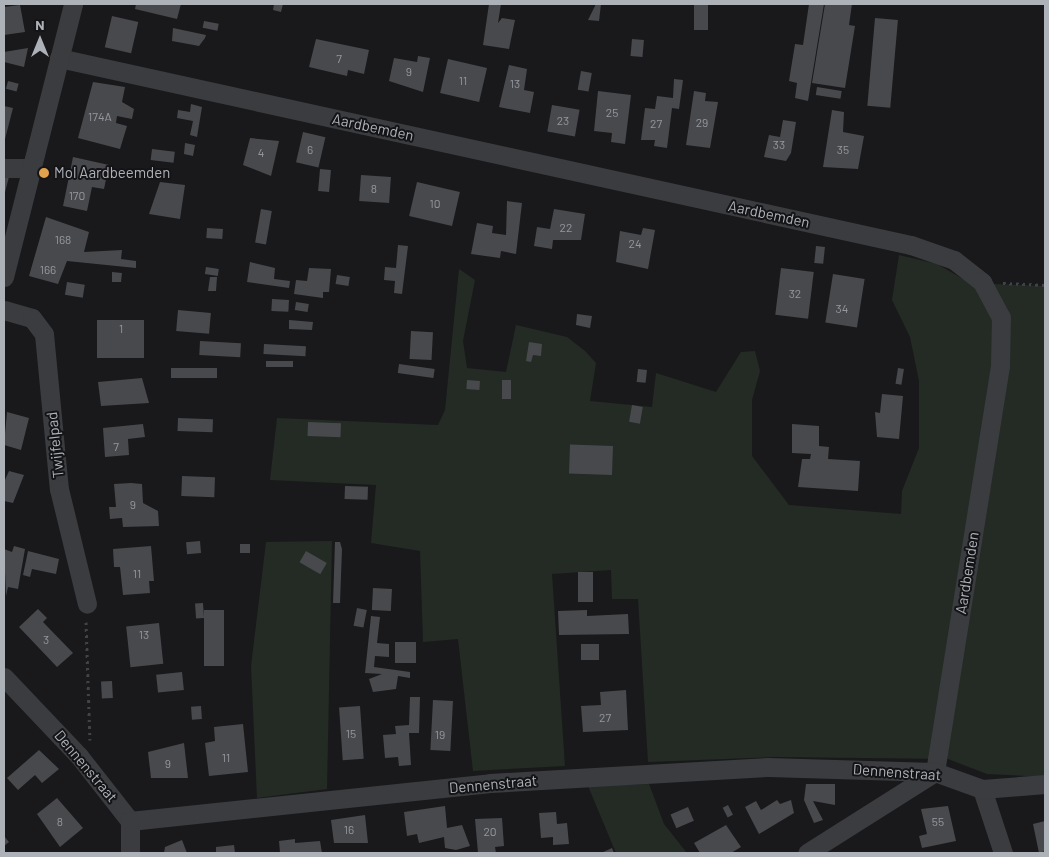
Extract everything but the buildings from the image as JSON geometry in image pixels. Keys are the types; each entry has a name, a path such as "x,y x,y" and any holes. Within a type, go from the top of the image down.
{"street":[{"path":"4,277 73,4"},
{"name":"Aardbemden","path":"59,58 911,245 954,260 982,282 1001,317 1000,366 935,772"},
{"path":"4,168 32,168"},
{"name":"Twijfelpad","path":"4,310 32,318 44,334 59,489 87,604"},
{"name":"Dennenstraat","path":"4,677 79,756 130,820 606,776 768,767 935,772 982,789 1045,784"},
{"path":"807,853 935,772"},
{"path":"982,789 1004,853"},
{"path":"130,820 130,853"}],"path":[{"path":"982,282 1045,285"},
{"path":"79,756 90,743 91,726 87,604"}],"shaded area":[{"path":"899,255 937,264 970,283 1045,286 1045,777 987,774 948,759 776,757 648,762 638,599 612,599 611,570 552,574 565,766 473,771 458,639 423,642 420,551 371,543 376,485 270,480 277,418 438,425 445,410 459,269 475,280 463,341 467,368 506,372 516,325 567,337 585,351 596,363 590,401 652,407 656,373 716,392 741,352 755,351 760,371 752,400 752,456 789,505 901,514 902,491 919,448 919,381 910,337 892,300"},
{"path":"332,541 327,789 257,798 251,666 266,542"},
{"path":"649,784 664,824 687,853 616,853 588,786"}],"place":[{"name":"Mol Aardbeemden","path":"44,173"}]}
